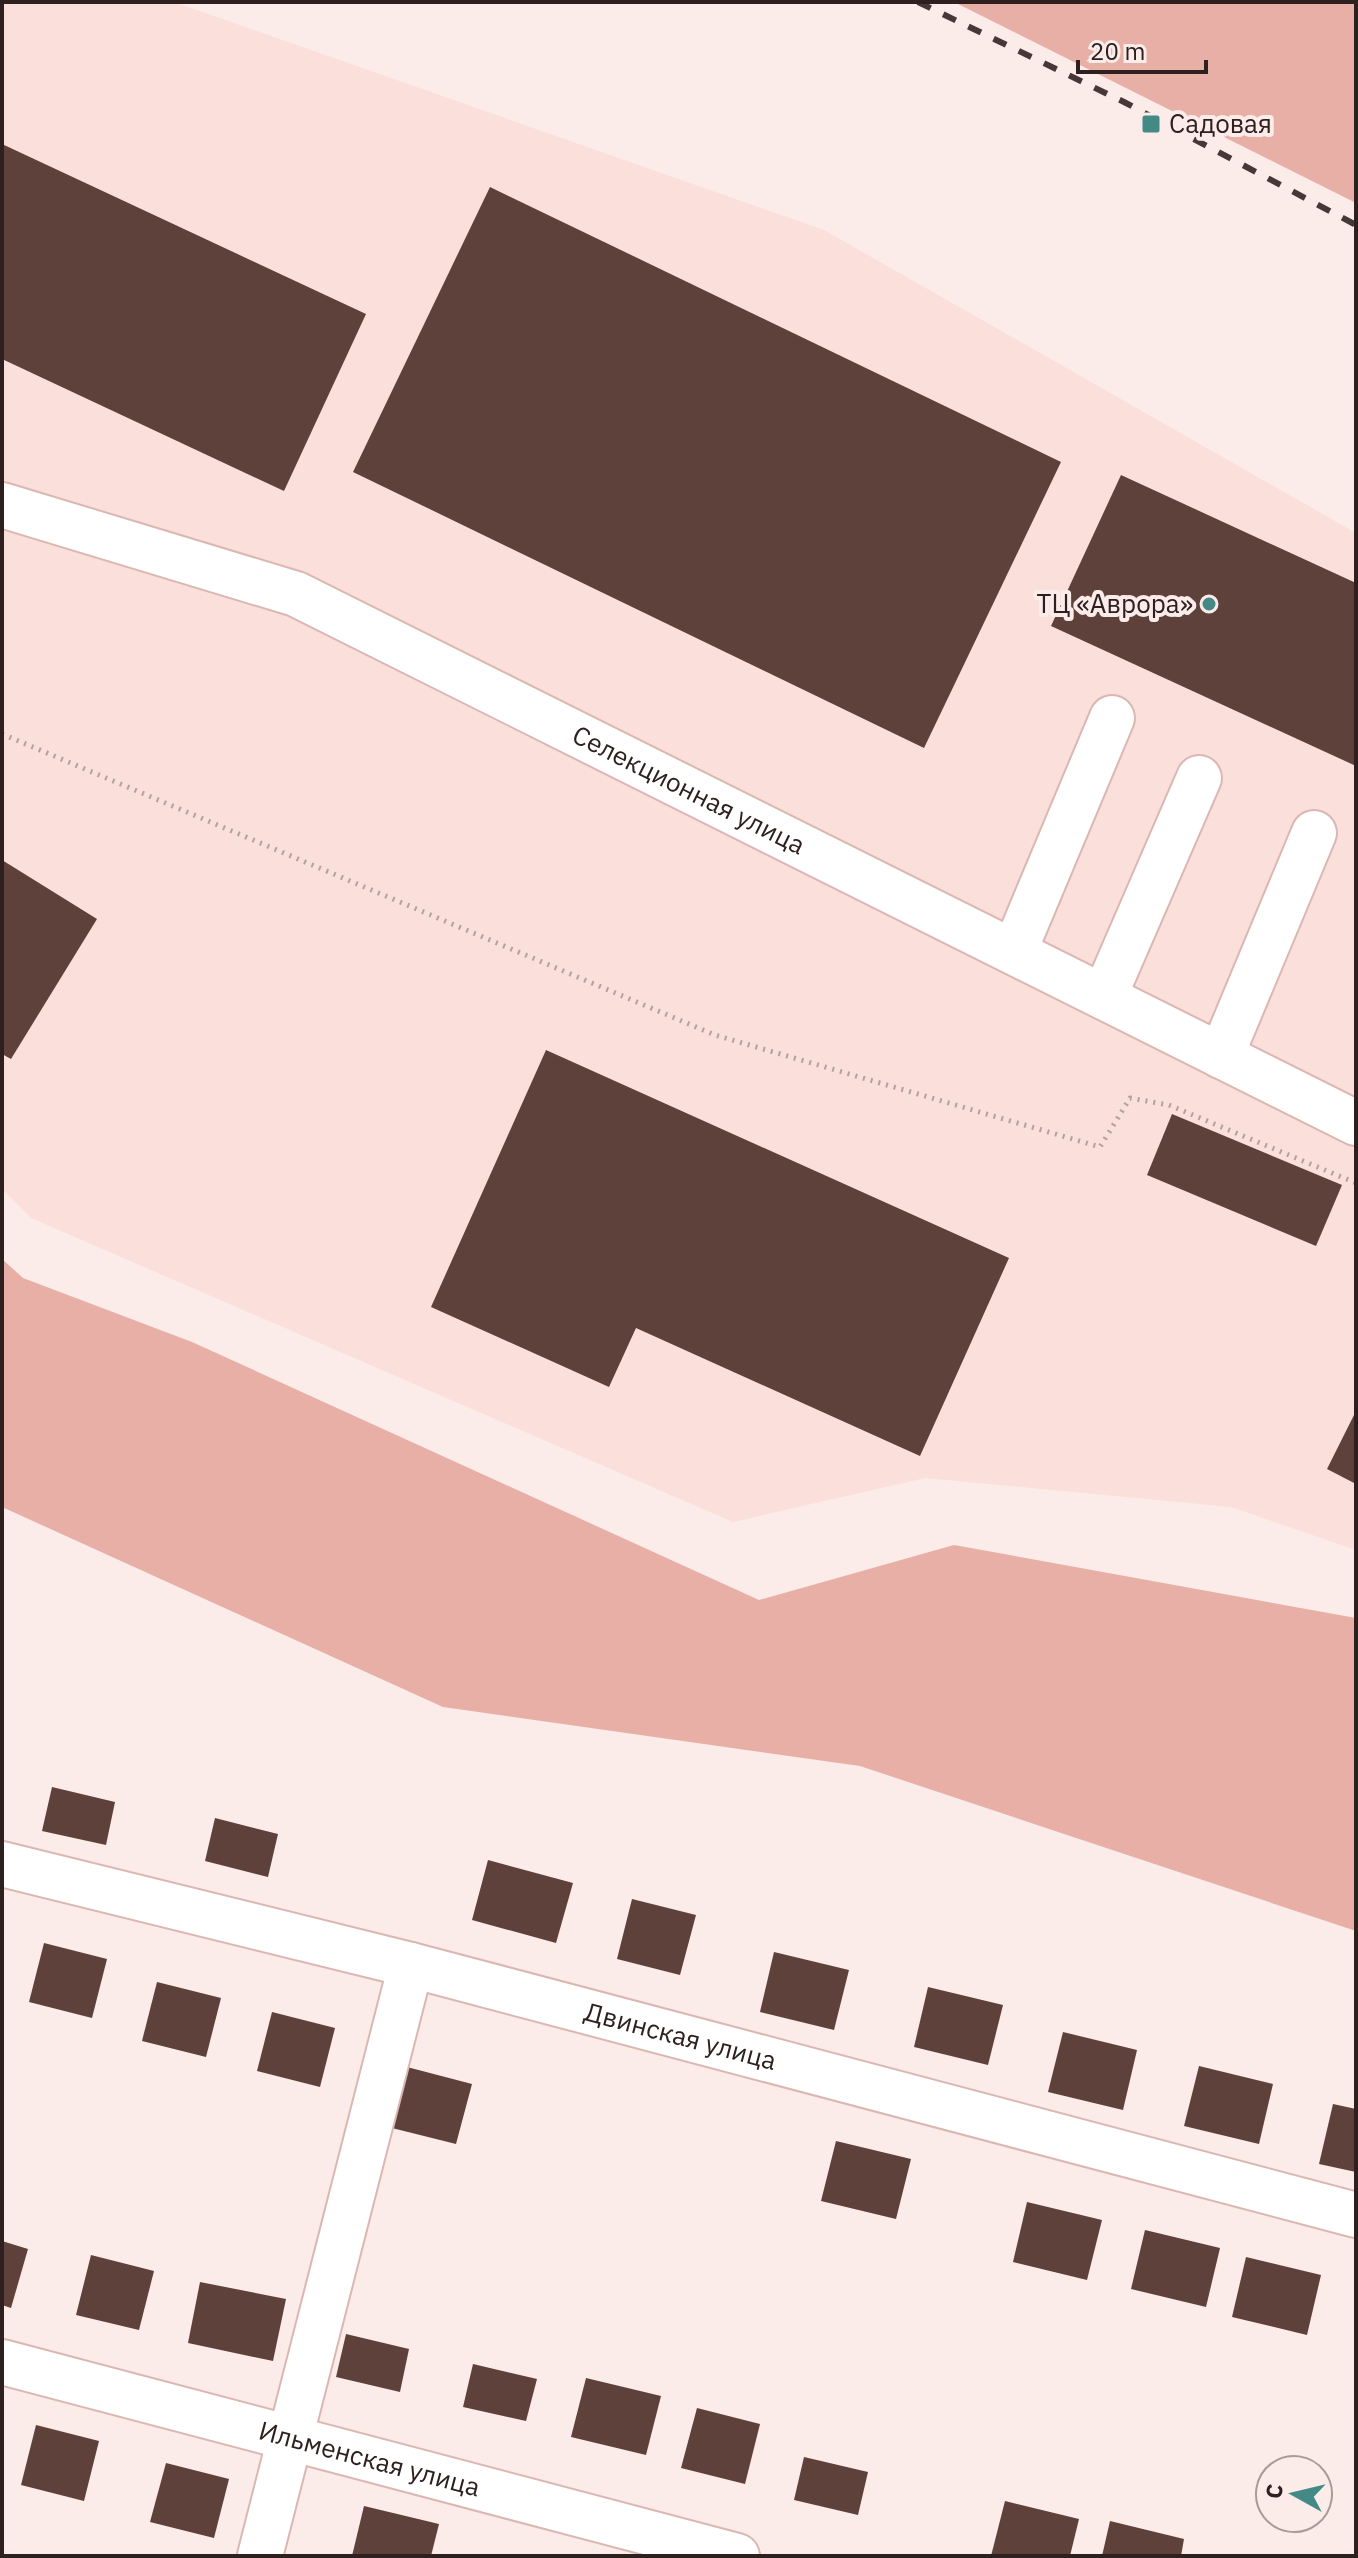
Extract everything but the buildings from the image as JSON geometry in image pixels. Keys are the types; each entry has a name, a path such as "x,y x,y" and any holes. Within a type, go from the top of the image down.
{"street":[{"name":"Селекционная улица","path":"2,505 296,594 1221,1056 1353,1113"},
{"path":"1014,952 1112,718"},
{"path":"1104,997 1199,778"},
{"path":"1221,1056 1314,833"},
{"name":"Двинская улица","path":"2,1864 411,1965 1356,2215"},
{"path":"260,2556 411,1965"},
{"name":"Ильменская улица","path":"2,2362 737,2556"}],"path":[{"path":"2,734 715,1035 1100,1147 1130,1098 1169,1105 1356,1183"}],"shaded area":[{"path":"2,2 174,2 824,230 1356,533 1356,1550 1231,1507 925,1478 733,1522 31,1218 2,1189"},
{"path":"954,2 1356,2 1356,203"},
{"path":"2,1259 23,1278 192,1342 759,1600 954,1545 1356,1618 1356,1931 860,1766 443,1707 2,1507"}],"railway":[{"path":"918,2 1124,102 1356,225"}],"place":[{"name":"Садовая","path":"1151,124"},
{"name":"ТЦ «Аврора»","path":"1209,604"}]}
